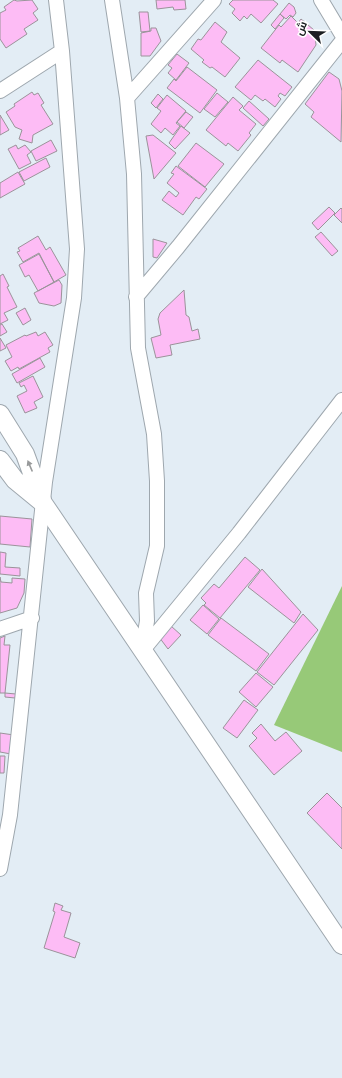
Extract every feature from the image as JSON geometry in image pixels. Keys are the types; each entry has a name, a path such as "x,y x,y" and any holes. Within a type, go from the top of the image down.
{"street":[{"path":"0,869 3,861 10,814 43,503 74,298 77,249 62,51 56,0"},
{"path":"112,0 127,98 134,174 138,348 154,434 157,481 157,546 146,592 147,621 142,651"},
{"path":"127,98 214,0"},
{"path":"321,0 342,35"},
{"path":"136,297 178,247 342,41"},
{"path":"0,91 62,51"},
{"path":"142,651 240,533 342,400"},
{"path":"0,414 25,454 43,503 342,945"},
{"path":"0,460 15,480 43,503"},
{"path":"0,629 32,618"}],"green space":[{"path":"342,586 342,752 274,725"}],"building":[{"path":"14,0 32,0 38,9 33,13 38,20 24,29 27,34 6,48 0,39 0,13 6,10 4,7"},
{"path":"156,0 185,0 186,9 174,10 173,7 157,9"},
{"path":"233,0 273,0 278,4 261,23 251,14 247,19 244,16 240,21 232,13 235,9 229,4"},
{"path":"289,3 294,7 296,13 293,17 290,15 286,19 280,14"},
{"path":"139,12 148,12 150,31 141,32"},
{"path":"280,14 284,18 275,29 271,25"},
{"path":"291,16 298,23 301,19 314,30 315,36 316,45 298,72 282,60 280,63 261,48 279,25 281,27"},
{"path":"215,22 227,32 221,42 240,58 225,77 212,67 210,68 202,62 204,60 191,49 198,39 201,40"},
{"path":"151,28 156,28 161,41 150,56 141,56 141,33 151,31"},
{"path":"177,54 189,63 176,80 168,73 172,68 168,65"},
{"path":"258,60 292,87 285,96 280,93 278,96 281,99 275,107 265,99 263,101 255,95 251,100 235,87"},
{"path":"187,67 217,90 200,113 167,88 174,79 176,81"},
{"path":"329,72 339,79 342,91 341,142 311,117 314,112 305,104"},
{"path":"32,92 34,95 38,93 44,103 41,105 53,124 33,135 32,143 19,139 22,130 15,127 6,112 15,106 14,104"},
{"path":"217,93 228,102 215,117 204,109"},
{"path":"158,94 163,99 156,108 151,103"},
{"path":"167,95 186,111 176,123 180,126 173,135 165,128 161,133 151,124 161,111 157,108"},
{"path":"233,97 243,106 239,110 256,124 249,133 251,135 238,151 228,143 226,146 206,130"},
{"path":"249,101 269,119 263,126 243,108"},
{"path":"186,112 193,117 184,128 177,122"},
{"path":"0,115 9,130 0,135"},
{"path":"181,126 190,133 175,149 169,143"},
{"path":"153,135 176,153 154,179 146,136"},
{"path":"51,140 57,151 36,161 31,151"},
{"path":"196,143 224,164 205,187 178,166"},
{"path":"16,145 18,149 25,145 31,152 27,155 31,163 19,169 8,149"},
{"path":"46,158 50,167 24,181 19,172"},
{"path":"176,166 207,189 199,199 196,197 183,215 162,200 169,191 176,197 179,193 167,183 174,174 171,173"},
{"path":"18,172 25,184 0,198 0,183"},
{"path":"329,207 335,213 318,230 312,223"},
{"path":"341,208 342,209 342,223 334,215"},
{"path":"321,232 338,251 332,256 315,237"},
{"path":"38,236 46,250 50,247 66,275 54,282 39,253 23,262 17,252 20,251 18,248"},
{"path":"153,239 167,243 157,258 153,257"},
{"path":"39,254 54,282 38,291 29,275 25,277 19,265"},
{"path":"3,274 9,286 7,287 17,307 4,313 8,320 0,324 0,276"},
{"path":"59,280 62,285 61,303 54,306 39,303 34,293"},
{"path":"184,290 186,315 189,317 192,331 198,329 200,339 170,345 172,355 156,358 151,338 161,335 158,319 160,313"},
{"path":"25,308 31,320 23,325 16,313"},
{"path":"2,324 7,332 0,336 0,325"},
{"path":"36,332 38,336 45,332 53,345 48,348 50,352 19,369 18,367 11,371 5,361 12,357 6,345 25,335 26,336"},
{"path":"0,338 6,348 0,351"},
{"path":"40,358 45,367 17,383 12,374"},
{"path":"33,376 43,397 34,402 37,408 25,413 17,396 27,391 24,385 21,387 19,383"},
{"path":"0,516 32,519 30,547 0,544"},
{"path":"0,552 6,553 5,567 20,568 20,576 0,574"},
{"path":"245,557 260,570 220,618 204,605 206,603 201,598 214,584 219,588"},
{"path":"262,569 301,612 294,623 248,587"},
{"path":"0,577 1,582 12,583 12,578 25,579 24,593 17,608 0,613"},
{"path":"203,605 219,619 207,634 190,620"},
{"path":"303,614 318,630 274,685 257,672"},
{"path":"221,618 269,654 256,671 208,635"},
{"path":"171,626 181,635 168,649 159,637"},
{"path":"5,636 4,645 10,645 5,693 0,693 0,638"},
{"path":"256,673 273,687 256,707 239,692"},
{"path":"5,693 16,694 15,698 5,697"},
{"path":"244,700 258,710 237,738 223,728"},
{"path":"261,724 275,741 286,732 302,751 274,775 249,746 257,738 252,733"},
{"path":"0,733 14,735 11,754 0,752"},
{"path":"0,756 5,756 4,773 0,773"},
{"path":"327,793 342,808 342,849 307,813"},
{"path":"55,903 63,906 61,910 71,913 64,937 80,943 75,958 44,948 55,912 53,911"}]}
